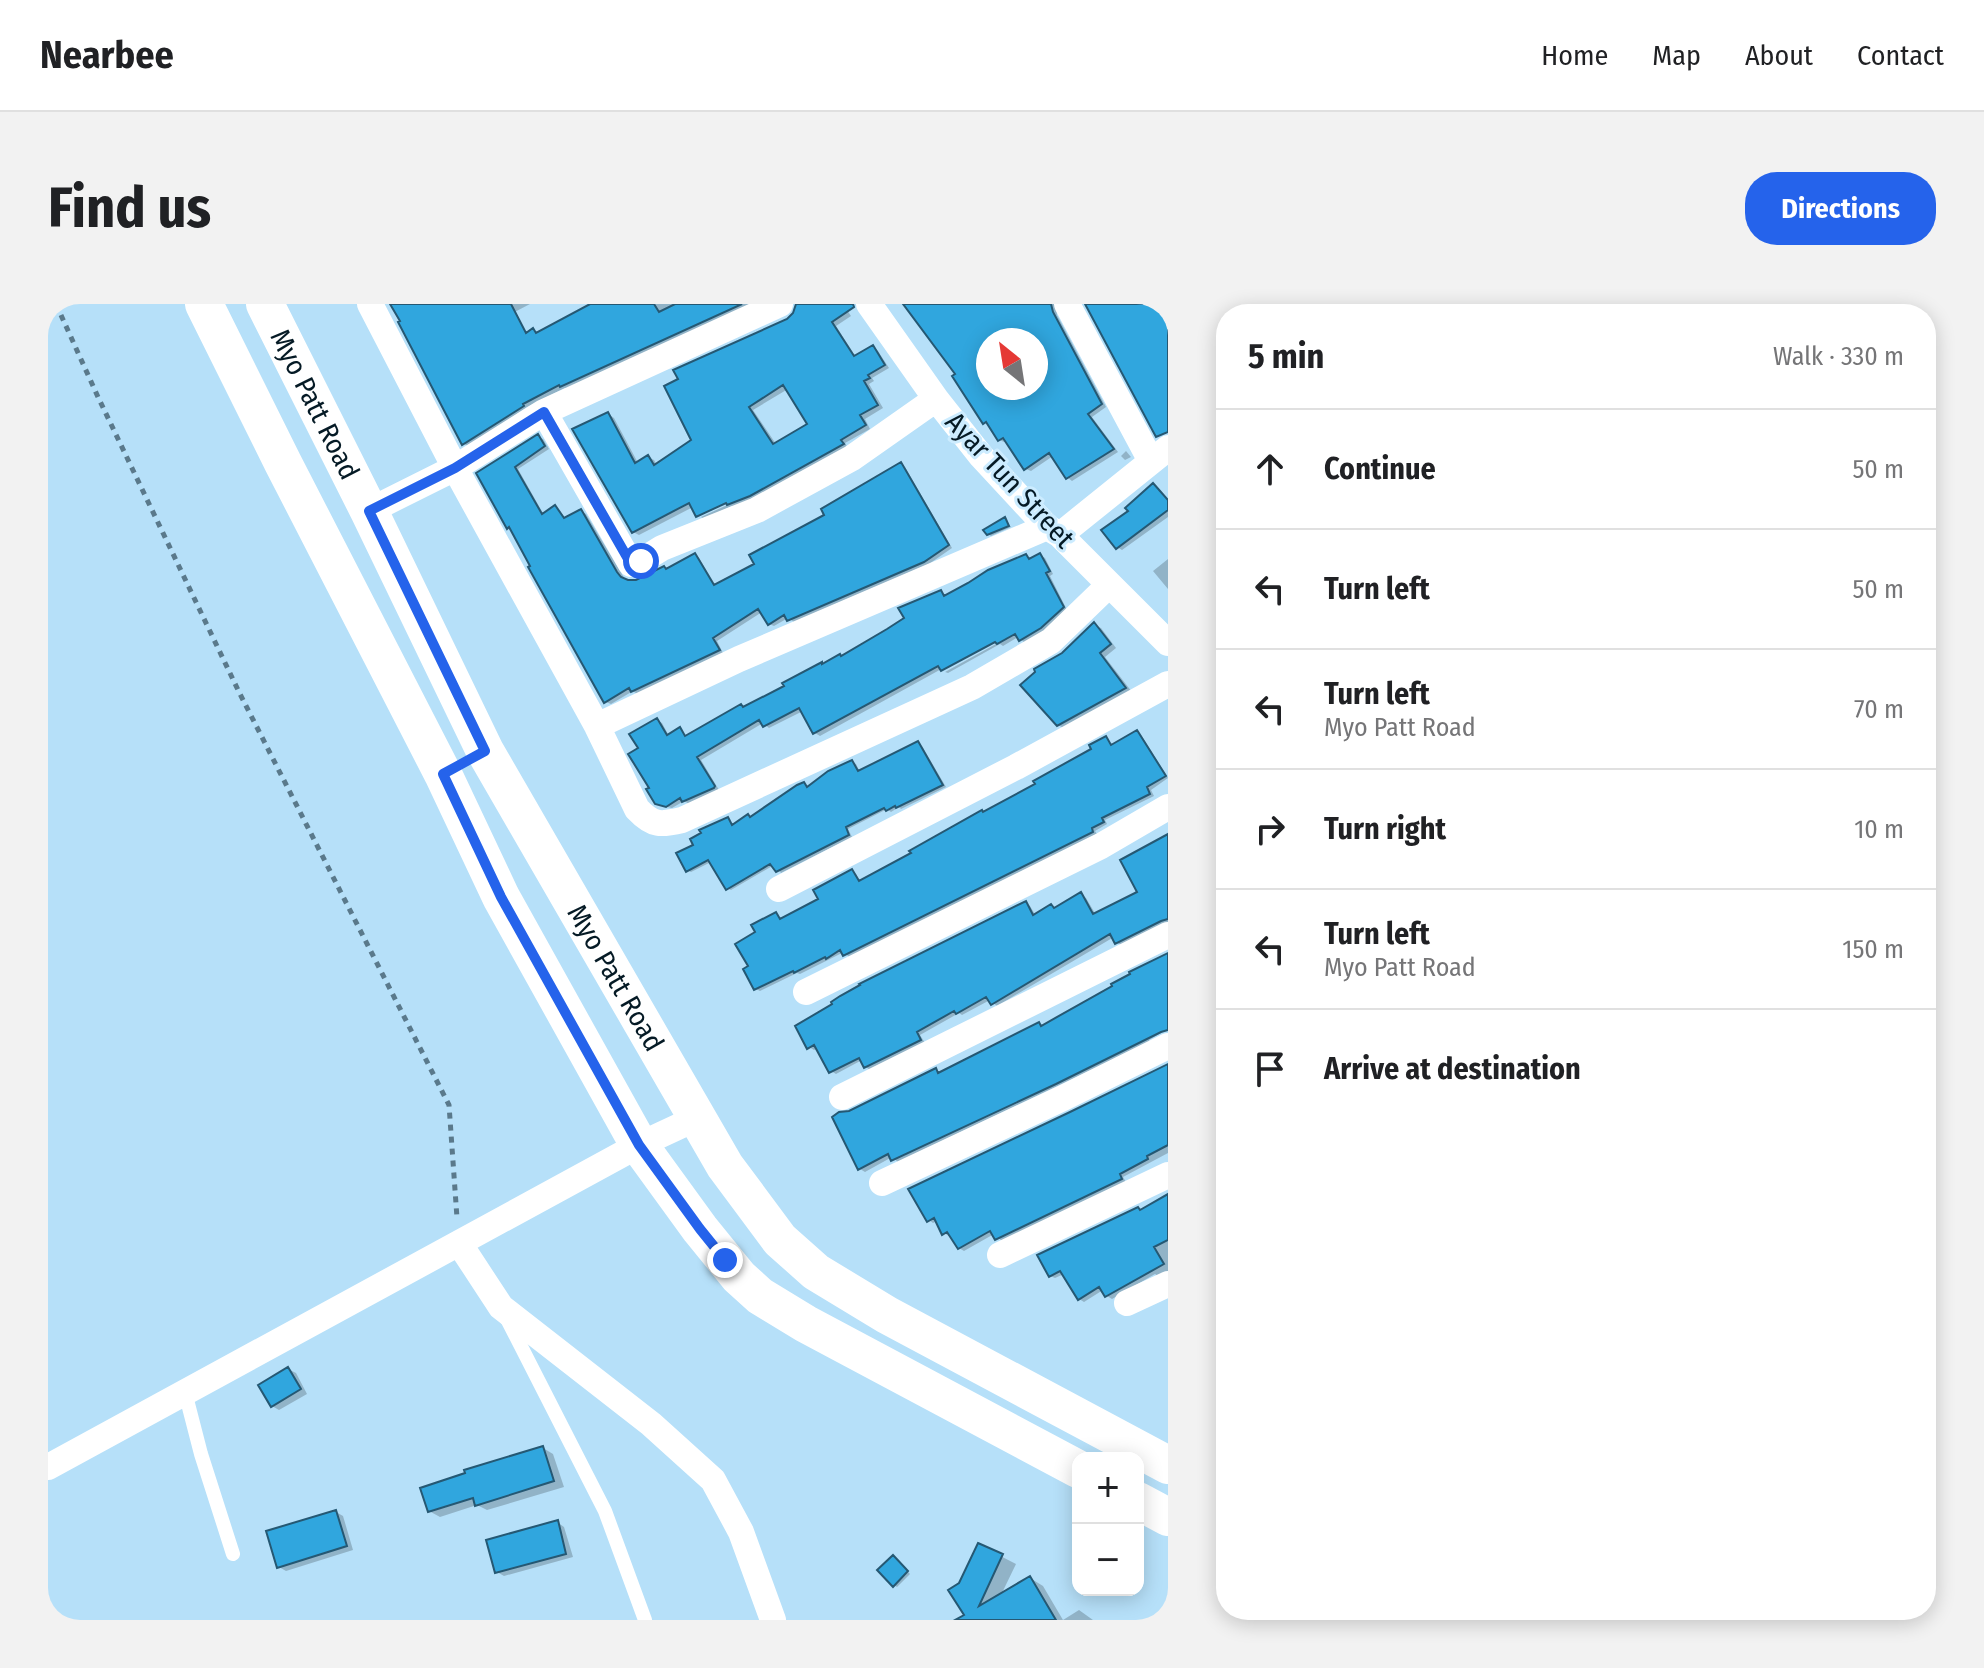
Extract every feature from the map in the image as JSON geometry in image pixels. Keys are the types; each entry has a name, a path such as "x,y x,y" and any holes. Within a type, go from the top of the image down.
{"main road":[{"name":"Myo Patt Road","path":"204,304 443,774 501,897 639,1145 700,1229 739,1277 760,1296 806,1324 1072,1466"},
{"name":"Myo Patt Road","path":"265,304 485,751 725,1166 780,1240 816,1272 887,1315 1168,1465"},
{"path":"443,774 485,751"},
{"path":"866,1356 887,1315"},
{"path":"1144,1504 1168,1517"}],"street":[{"path":"370,304 455,468 597,726 637,809 646,819 662,825 682,820 972,687 1051,641 1109,585"},
{"path":"369,511 455,468 544,412 780,304"},
{"name":"Ayar Tun Street","path":"869,304 936,399 981,456 1168,643"},
{"path":"597,726 739,659 1053,531 1159,454 1067,304"},
{"path":"544,412 631,564 662,548 757,510 852,458 936,399"},
{"path":"779,889 1016,767 1168,684"},
{"path":"806,992 1101,846 1168,807"},
{"path":"842,1097 1168,935"},
{"path":"882,1183 1168,1046"},
{"path":"48,1467 639,1145 697,1118"},
{"path":"1000,1255 1168,1175"},
{"path":"459,1243 501,1307 651,1424 713,1480 741,1532 773,1620"},
{"path":"1127,1303 1168,1284"}],"lane":[{"path":"501,1307 605,1511 645,1620"},
{"path":"185,1392 233,1554"}],"path":[{"path":"56,304 239,692 449,1105 459,1243"}],"building":[{"path":"390,304 511,304 526,333 533,328 536,333 590,304 654,304 659,312 675,304 742,304 559,385 523,404 462,445"},
{"path":"796,304 853,304 854,307 832,322 854,356 873,345 885,365 864,381 878,405 860,415 866,425 841,440 844,444 750,496 696,517 689,503 632,533 572,429 608,412 635,463 648,455 654,465 691,440 664,386 678,379 673,370 787,319","holes":["783,385 807,424 773,444 749,407"]},
{"path":"903,304 1051,304 1102,404 1088,414 1114,449 1066,479 1049,453 1024,470 1003,438 998,441 986,422 983,424 952,376 955,374"},
{"path":"1085,304 1168,304 1168,432 1156,437"},
{"path":"538,434 545,446 515,467 542,514 555,505 564,518 581,509 617,572 628,580 636,580 664,566 666,569 695,553 714,585 754,564 749,555 824,515 821,509 901,462 949,545 924,562 787,621 784,615 768,625 758,609 713,638 720,650 631,692 629,688 604,703 509,527 507,529 476,473"},
{"path":"1153,483 1168,500 1168,510 1116,549 1101,530 1128,511 1125,508"},
{"path":"1005,517 1009,526 987,535 983,530"},
{"path":"1040,553 1050,571 1046,573 1064,607 1041,628 1019,641 1015,634 997,644 995,642 941,671 938,666 813,734 799,708 763,727 759,720 697,757 714,788 682,802 680,798 666,807 655,804 628,754 638,748 629,734 657,718 667,735 680,727 685,736 887,629 904,618 898,608 941,590 944,596 988,570 1026,554 1029,559"},
{"path":"1094,622 1111,644 1100,653 1126,688 1057,726 1020,685 1035,672 1034,669 1062,653"},
{"path":"1137,730 1166,776 1147,787 1150,794 1102,818 1104,822 1092,828 1093,832 843,956 840,950 754,990 743,969 748,966 735,944 755,932 751,925 776,912 780,919 818,899 813,890 852,869 859,881 982,810 1035,784 1033,781 1091,749 1089,745 1106,736 1111,745"},
{"path":"918,741 943,785 896,808 886,811 884,808 846,827 849,835 776,872 770,864 726,890 708,860 686,872 676,853 693,845 690,839 701,833 699,830 728,817 732,825 748,814 750,817 797,785 804,782 807,787 828,771 852,760 858,771"},
{"path":"1168,834 1168,919 1115,944 1110,934 991,1005 986,997 956,1014 954,1011 917,1032 921,1040 864,1068 859,1058 829,1073 814,1045 807,1049 795,1026 859,984 1026,901 1033,915 1051,904 1054,908 1081,892 1093,914 1137,892 1120,860"},
{"path":"1168,953 1168,1030 891,1161 888,1154 858,1170 832,1117 839,1112 849,1111 936,1068 938,1073 1039,1022 1041,1026 1112,986 1129,972"},
{"path":"1168,1064 1168,1145 1120,1174 1122,1179 995,1240 990,1231 958,1249 947,1232 942,1235 934,1218 927,1222 908,1189 1070,1112"},
{"path":"1168,1194 1168,1240 1154,1247 1164,1264 1105,1297 1099,1287 1078,1300 1060,1271 1049,1277 1037,1255 1138,1207 1140,1210"},
{"path":"288,1367 301,1389 271,1407 258,1385"},
{"path":"543,1446 554,1481 475,1506 473,1498 428,1512 420,1488 465,1473 464,1470"},
{"path":"336,1510 347,1546 277,1568 266,1531"},
{"path":"558,1520 566,1554 495,1573 486,1540"},
{"path":"978,1543 1003,1554 979,1606 1030,1576 1056,1620 955,1620 964,1615 948,1590 959,1583"},
{"path":"893,1555 908,1571 893,1587 877,1570"}],"route":[{"path":"641,561 631,564 544,412 455,468 369,511 485,751 443,774 501,897 639,1145 725,1260"}]}
